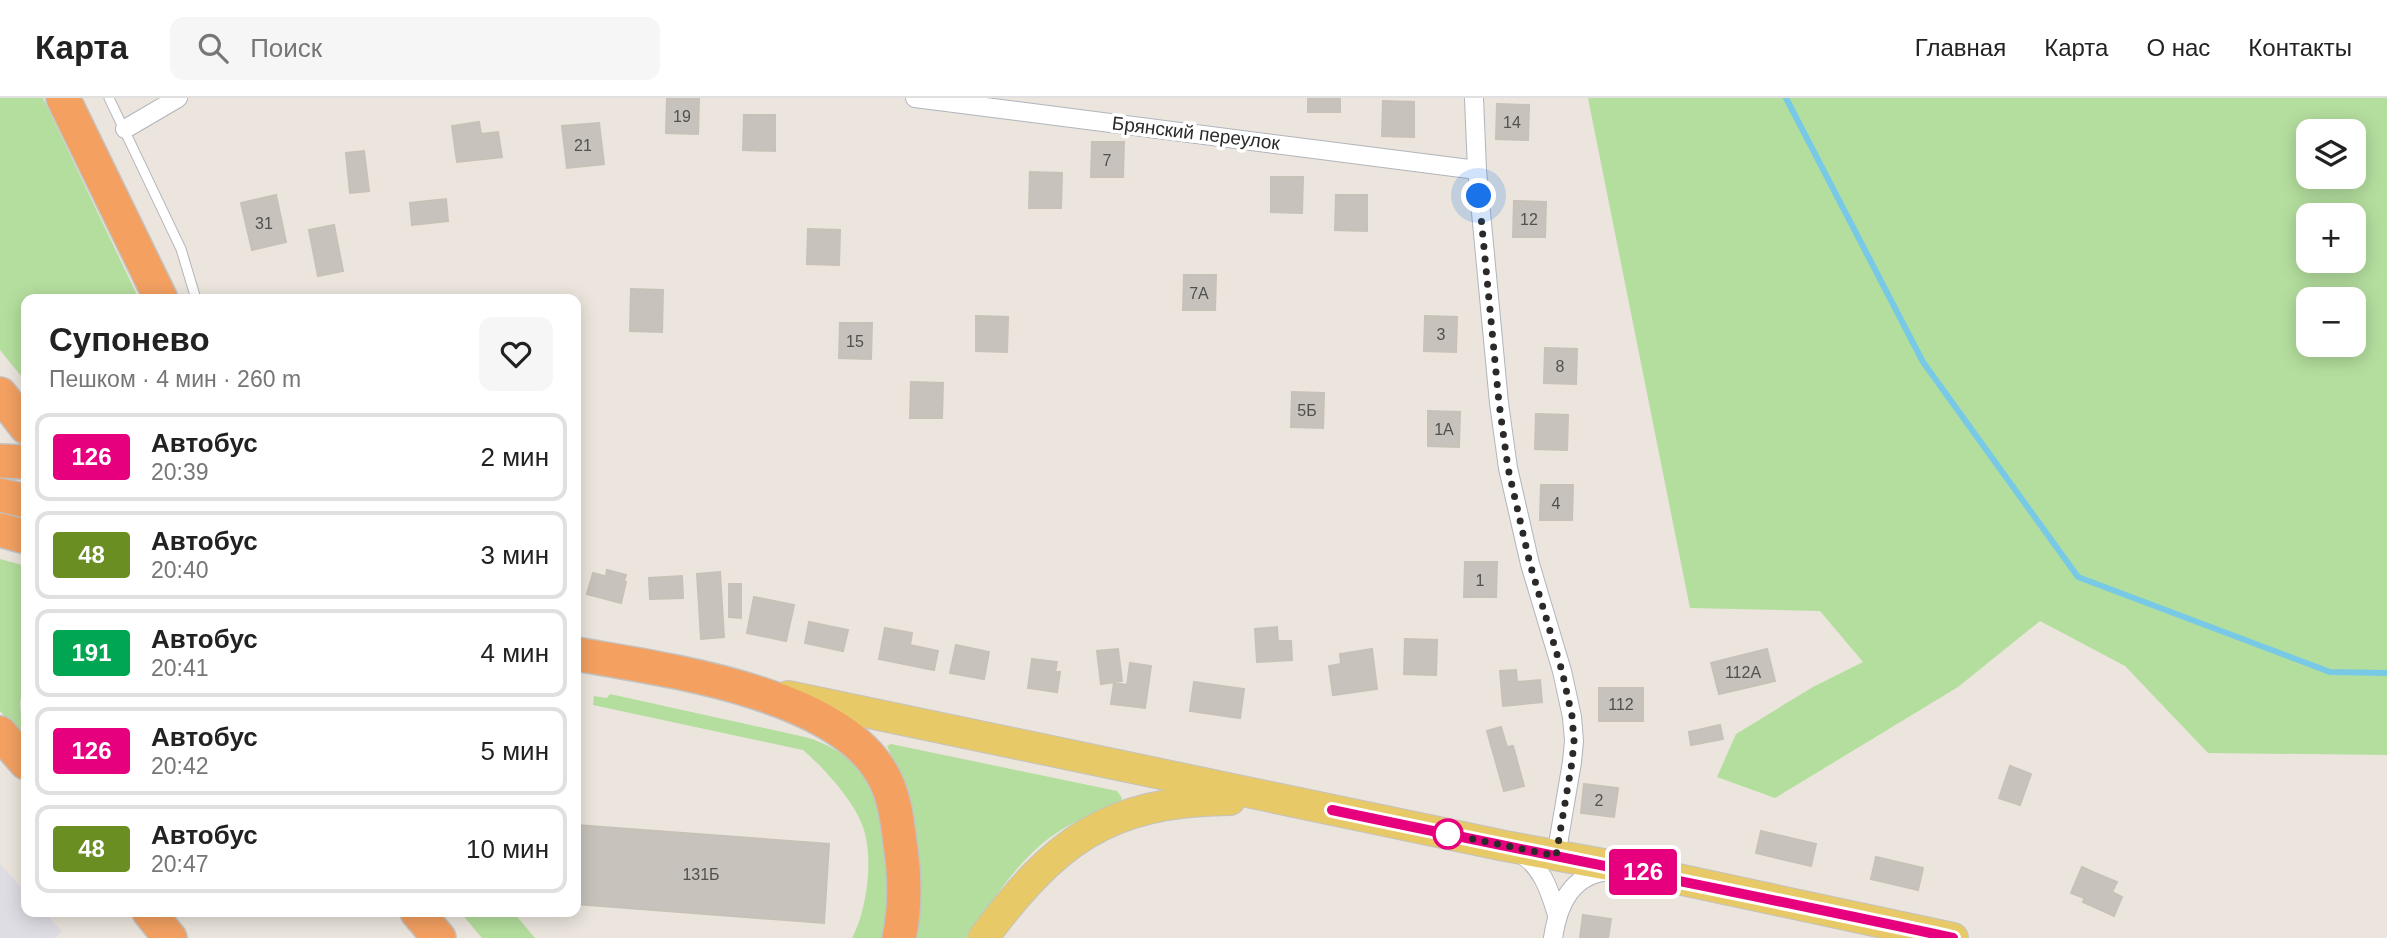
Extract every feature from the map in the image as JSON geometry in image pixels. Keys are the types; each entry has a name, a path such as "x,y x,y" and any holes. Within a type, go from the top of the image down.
{"highway":[{"path":"63,98 158,294"},
{"path":"2,396 21,421"},
{"path":"0,461 21,462"},
{"path":"0,495 21,500"},
{"path":"0,530 21,536"},
{"path":"581,645 671,671"},
{"path":"581,655 743,687 828,724 865,751 880,769 892,799 902,853 904,906 899,938"},
{"path":"0,733 21,757"},
{"path":"153,917 170,938"},
{"path":"421,917 439,938"}],"main road":[{"path":"743,687 1505,846 1632,869 1953,938"},
{"path":"983,938 1028,880 1051,858 1073,841 1104,824 1170,804 1203,800 1251,800 1332,810"}],"street":[{"path":"125,129 178,98"},
{"name":"Брянский переулок","path":"915,98 1477,170"},
{"path":"1474,98 1477,170 1499,403 1508,468 1530,564 1562,671 1572,716 1572,762 1556,856"},
{"path":"1505,846 1525,856 1534,865 1544,879 1557,915"},
{"path":"1553,938 1557,915 1567,894 1590,875 1632,869"}],"lane":[{"path":"109,98 181,249 194,294"}],"shaded area":[{"path":"0,864 21,887 21,917 49,917 62,931 55,938 0,938"}],"green space":[{"path":"0,98 43,98 137,294 21,294 21,376 0,350"},
{"path":"1588,98 2387,98 2387,755 2208,753 2125,666 2040,621 1958,687 1775,798 1717,777 1736,734 1813,687 1863,662 1820,611 1690,608"},
{"path":"0,559 21,565 21,730 14,727 0,711"},
{"path":"610,694 805,737 823,743 854,764 867,779 875,795 885,834 887,900 883,938 852,938 862,913 867,884 868,853 863,827 846,796 803,750 593,705 594,696 607,698"},
{"path":"891,744 1117,791 1122,798 1120,803 1070,825 1042,844 1006,882 966,938 916,938 920,912 920,883 899,772 887,746"},
{"path":"464,917 517,917 535,938 482,938"}],"building":[{"path":"667,98 699,99 698,134 666,133"},
{"path":"1308,98 1340,98 1340,112 1308,112"},
{"path":"1383,101 1414,102 1414,137 1382,136"},
{"path":"1497,104 1529,105 1528,140 1496,139"},
{"path":"744,115 775,115 775,151 743,150"},
{"path":"479,122 481,134 498,132 502,157 457,162 452,126"},
{"path":"599,123 604,164 567,168 562,126"},
{"path":"1092,142 1124,142 1123,177 1091,177"},
{"path":"364,151 369,191 350,193 346,153"},
{"path":"1030,172 1062,173 1061,208 1029,208"},
{"path":"1271,177 1303,177 1302,213 1271,212"},
{"path":"276,195 286,242 252,250 241,203"},
{"path":"1336,195 1367,195 1367,231 1335,230"},
{"path":"446,199 448,221 412,225 410,203"},
{"path":"1514,201 1546,202 1545,237 1513,237"},
{"path":"334,225 343,271 318,276 309,230"},
{"path":"808,229 840,230 839,265 807,264"},
{"path":"1184,275 1216,275 1215,310 1183,310"},
{"path":"631,289 663,290 662,332 630,331"},
{"path":"976,316 1008,317 1007,352 976,351"},
{"path":"1425,316 1457,317 1456,352 1424,351"},
{"path":"840,323 872,323 871,359 839,358"},
{"path":"1545,348 1577,349 1576,384 1544,383"},
{"path":"911,382 943,383 942,418 910,418"},
{"path":"1292,392 1324,393 1323,428 1291,427"},
{"path":"1428,411 1460,412 1459,447 1428,446"},
{"path":"1536,414 1568,415 1567,450 1535,449"},
{"path":"1541,485 1573,485 1572,520 1540,520"},
{"path":"1465,562 1497,562 1496,597 1464,597"},
{"path":"607,570 626,575 624,581 606,576"},
{"path":"720,572 724,637 701,639 697,574"},
{"path":"593,573 626,582 621,603 587,594"},
{"path":"682,576 683,598 650,599 649,578"},
{"path":"729,584 741,584 741,618 729,617"},
{"path":"754,597 794,605 786,641 747,633"},
{"path":"809,622 848,630 843,651 805,643"},
{"path":"1277,627 1278,641 1291,641 1292,660 1257,662 1255,629"},
{"path":"885,628 912,633 910,645 938,651 934,670 879,659"},
{"path":"1405,639 1437,640 1436,675 1404,674"},
{"path":"956,645 989,652 984,679 950,673"},
{"path":"1118,649 1122,681 1101,684 1097,651"},
{"path":"1372,649 1377,689 1333,695 1329,666 1341,664 1340,654"},
{"path":"1767,649 1775,681 1719,694 1711,663"},
{"path":"1032,659 1057,662 1055,672 1060,672 1057,692 1028,688"},
{"path":"1130,663 1151,666 1145,708 1111,704 1114,683 1127,685"},
{"path":"1516,670 1517,682 1540,680 1542,702 1503,706 1500,671"},
{"path":"1194,682 1244,689 1240,718 1190,711"},
{"path":"1599,688 1643,688 1643,721 1599,721"},
{"path":"1720,725 1723,739 1691,745 1689,732"},
{"path":"1501,727 1507,747 1513,746 1524,786 1504,791 1487,731"},
{"path":"2010,766 2031,774 2020,805 1999,798"},
{"path":"1584,784 1618,788 1614,817 1581,813"},
{"path":"581,825 829,844 824,923 581,904"},
{"path":"1761,831 1816,844 1811,866 1756,853"},
{"path":"1876,857 1923,868 1918,890 1871,879"},
{"path":"2082,867 2095,873 2084,898 2071,893"},
{"path":"2095,873 2117,882 2112,892 2122,897 2114,916 2083,902"},
{"path":"1583,915 1611,919 1608,938 1580,938"}],"waterway":[{"path":"1786,98 1923,362 2078,577 2330,672 2387,673"}],"bus line":[{"name":"126","path":"1332,810 1632,869 1953,938"}],"route":[{"path":"1448,834 1556,856 1574,741 1572,716 1562,671 1530,564 1508,468 1479,196"}]}
